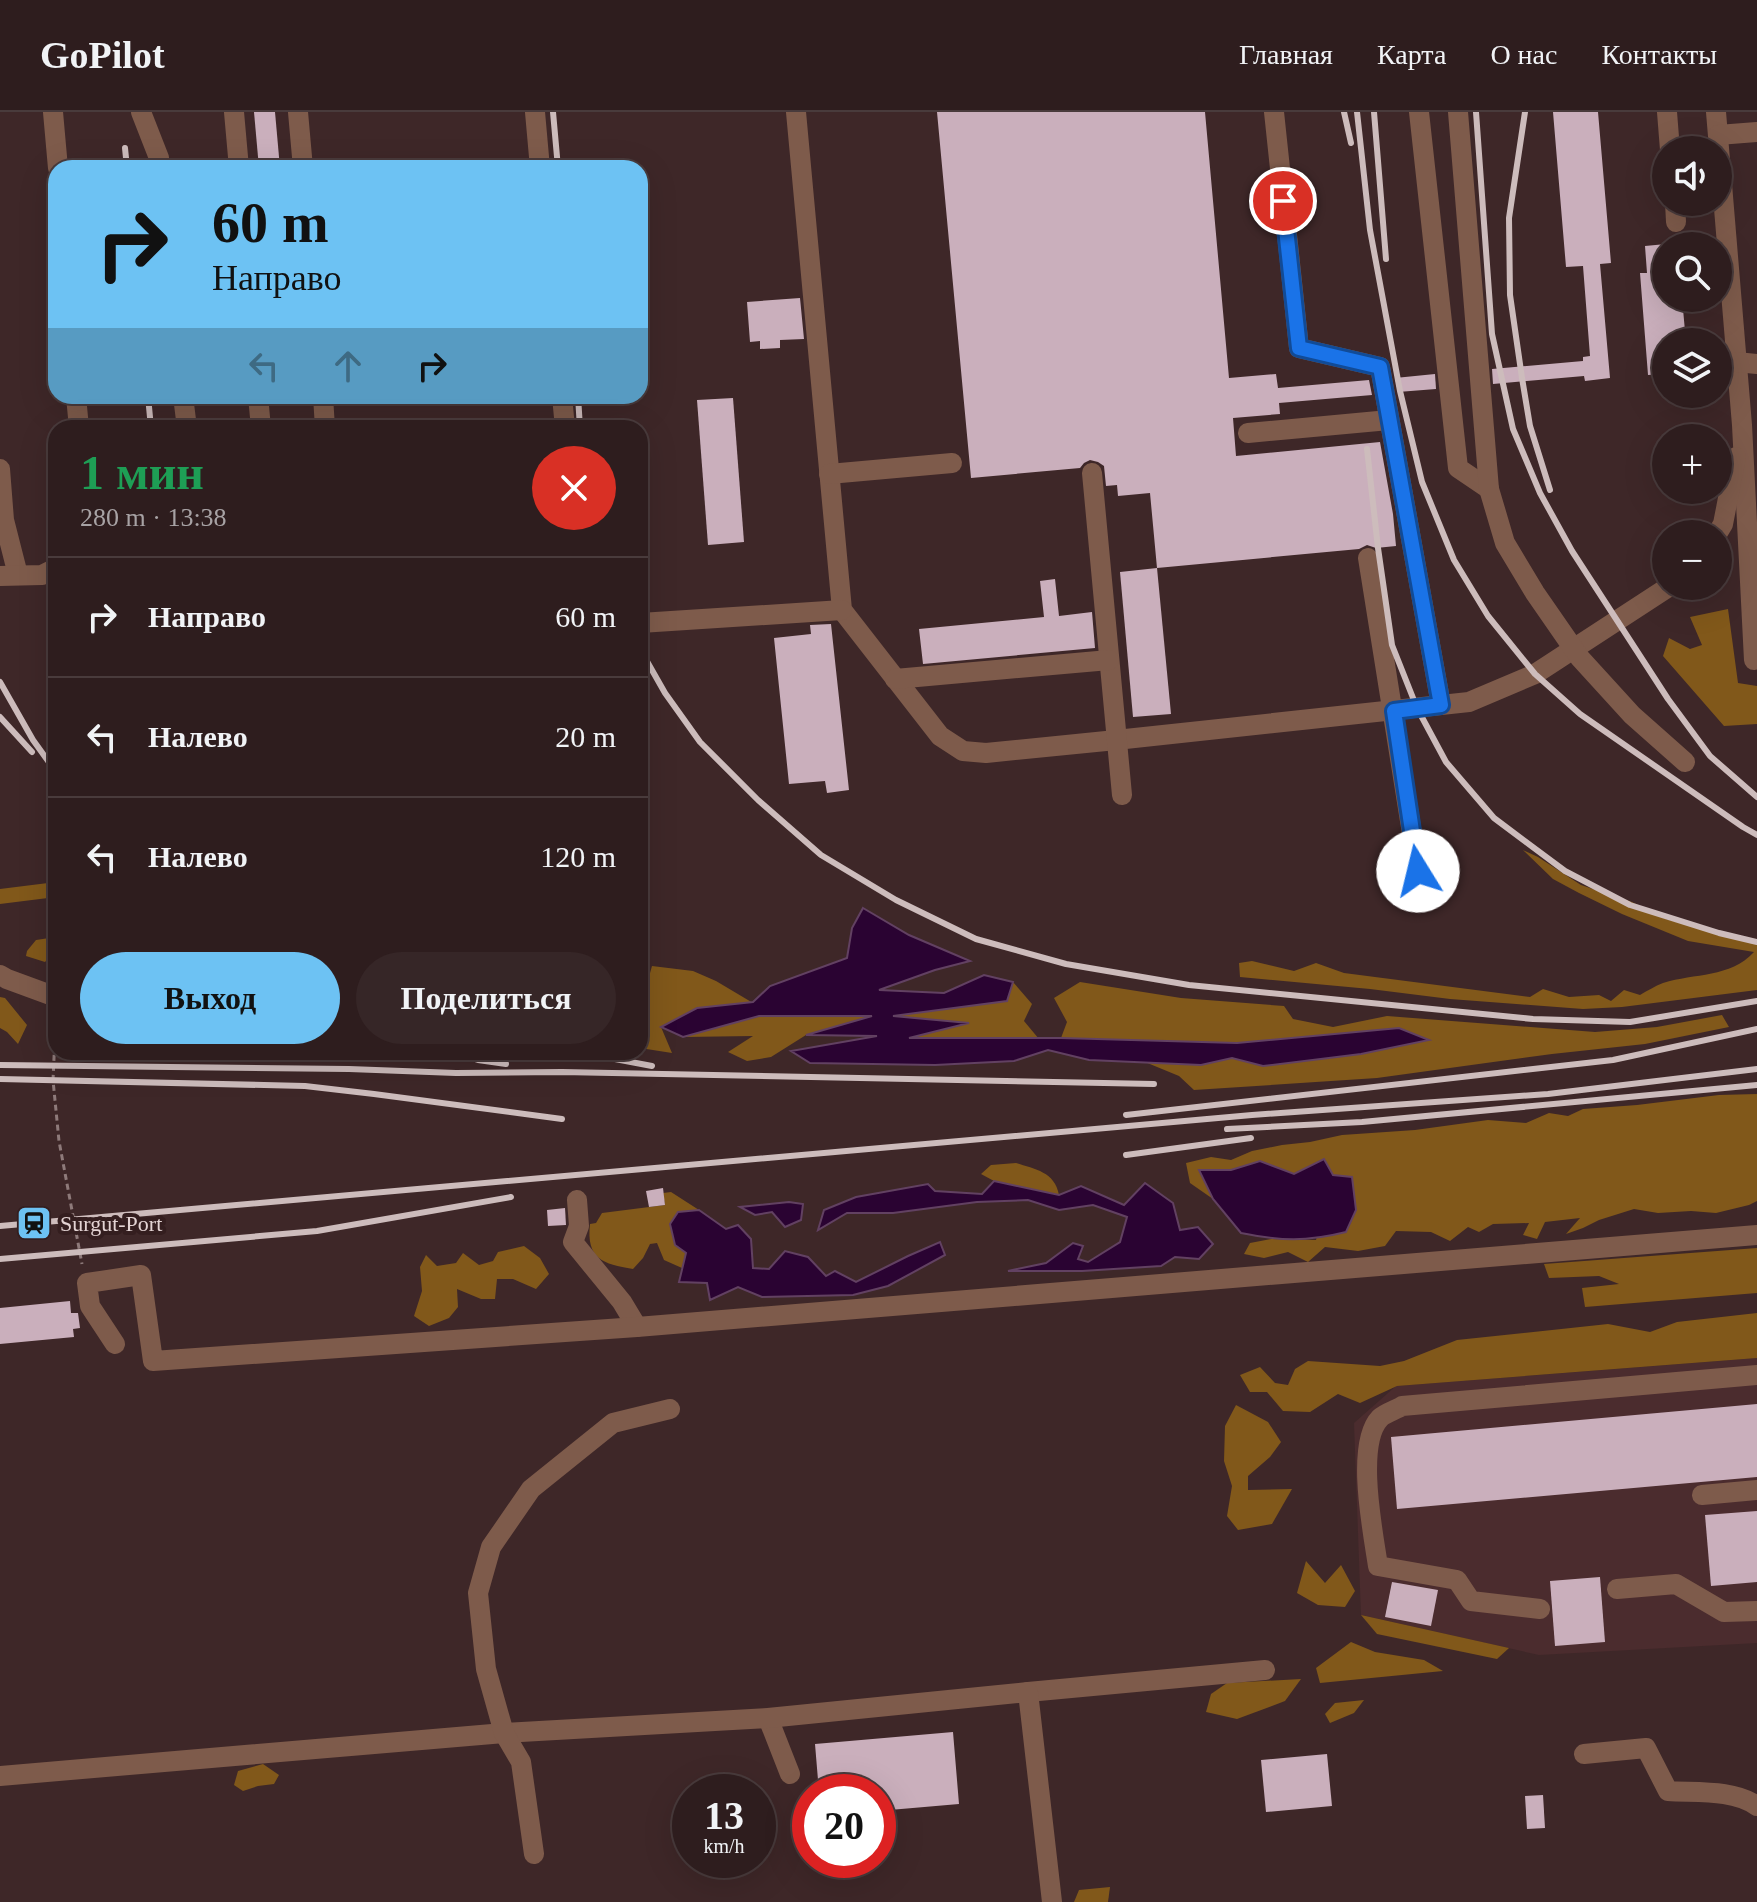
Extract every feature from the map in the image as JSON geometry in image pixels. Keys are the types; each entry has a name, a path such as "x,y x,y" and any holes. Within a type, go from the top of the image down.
{"street":[{"path":"53,112 57,160"},
{"path":"141,112 159,160"},
{"path":"234,112 238,160"},
{"path":"298,112 302,160"},
{"path":"535,112 539,160"},
{"path":"796,112 842,610 940,736 963,751 986,753 1469,702 1535,674 1652,598"},
{"path":"1274,112 1299,348 1380,367 1441,705"},
{"path":"1419,112 1458,468 1489,489"},
{"path":"1458,112 1489,489 1505,543 1580,658 1632,715 1685,762"},
{"path":"1667,112 1669,136"},
{"path":"1716,112 1747,363 1742,425 1724,520"},
{"path":"1718,135 1757,132"},
{"path":"1248,433 1389,420"},
{"path":"1742,425 1753,580 1754,660"},
{"path":"829,474 952,463"},
{"path":"0,469 9,576 48,572"},
{"path":"1092,473 1122,795"},
{"path":"1368,558 1418,871"},
{"path":"648,622 842,610"},
{"path":"895,679 1109,660"},
{"path":"0,975 48,994"},
{"path":"577,1200 579,1226 573,1242 622,1302 637,1327"},
{"path":"115,1344 90,1306 87,1283 141,1275 153,1361 637,1327 1757,1235"},
{"path":"1540,1609 1471,1601 1457,1580 1378,1566 1369,1506 1368,1443 1380,1418 1402,1406 1757,1375"},
{"path":"534,1854 521,1762 504,1733 486,1669 478,1593 491,1547 531,1489 613,1423 670,1409"},
{"path":"1702,1495 1757,1490"},
{"path":"1617,1589 1676,1584 1724,1612 1757,1611"},
{"path":"0,1776 504,1733 768,1718 1265,1670"},
{"path":"1028,1692 1052,1902"},
{"path":"768,1718 790,1774"},
{"path":"1584,1754 1646,1748 1668,1791 1718,1794 1749,1800 1757,1806"}],"path":[{"path":"54,1060 59,1141 78,1252 87,1283"}],"shaded area":[{"path":"1728,609 1738,683 1757,686 1757,724 1724,726 1663,656 1669,638 1690,649 1702,645 1690,617"},
{"path":"1523,850 1581,885 1632,902 1666,919 1757,944 1757,990 1583,1009 1240,977 1239,963 1252,961 1294,971 1316,963 1344,973 1530,997 1543,989 1569,997 1599,995 1611,1001 1624,990 1640,995 1663,983 1723,971 1754,952 1688,941 1622,914 1553,879"},
{"path":"48,883 48,898 0,904 0,889"},
{"path":"863,908 909,935 970,961 879,990 944,993 984,975 1013,982 1007,1001 893,1016 969,1023 909,1038 1237,1043 1399,1028 1429,1040 1361,1054 1263,1066 1232,1058 1201,1065 1089,1060 1048,1050 1014,1061 935,1065 810,1063 791,1051 877,1036 806,1035 872,1016 759,1016 683,1037 661,1027 697,1008 753,1002 770,986 847,958 852,928"},
{"path":"48,938 48,958 45,962 26,956 36,940"},
{"path":"652,966 693,971 753,1003 697,1008 661,1027 672,1053 648,1049 648,980"},
{"path":"1013,982 1032,1004 1024,1021 1039,1039 904,1038 965,1023 888,1017 1006,1001"},
{"path":"1080,982 1181,998 1284,1006 1293,1019 1333,1027 1387,1016 1595,1032 1657,1027 1722,1015 1729,1027 1645,1044 1377,1078 1194,1090 1179,1076 1145,1062 1201,1065 1232,1058 1264,1066 1361,1054 1427,1040 1399,1028 1237,1043 1061,1038 1067,1022 1054,998"},
{"path":"0,997 5,998 27,1025 18,1044 0,1028"},
{"path":"759,1016 876,1016 806,1035 771,1057 747,1061 728,1052 753,1036 683,1037"},
{"path":"1757,1094 1757,1201 1716,1213 1658,1213 1634,1209 1566,1234 1580,1218 1545,1222 1537,1239 1523,1235 1529,1223 1493,1224 1479,1232 1468,1227 1450,1241 1431,1232 1396,1231 1385,1246 1358,1251 1325,1247 1308,1262 1288,1252 1264,1258 1244,1254 1250,1243 1271,1239 1316,1240 1333,1175 1324,1159 1294,1174 1260,1161 1231,1170 1200,1170 1213,1199 1190,1183 1186,1163 1211,1157 1231,1160 1252,1151 1342,1135 1415,1130 1488,1120 1526,1123 1549,1113 1568,1116 1583,1109"},
{"path":"1324,1159 1333,1175 1352,1177 1356,1210 1346,1232 1318,1238 1281,1239 1241,1233 1213,1199 1199,1170 1231,1170 1260,1161 1294,1174"},
{"path":"1016,1163 1049,1176 1059,1195 994,1181 981,1174 991,1165"},
{"path":"994,1181 1059,1195 1081,1186 1124,1205 1145,1183 1173,1203 1180,1230 1198,1227 1213,1244 1199,1259 1175,1257 1161,1266 1082,1271 1008,1271 1046,1263 1073,1243 1083,1246 1078,1259 1088,1262 1120,1242 1127,1217 1093,1205 1059,1210 1028,1200 977,1202 893,1213 847,1213 818,1230 824,1210 856,1197 928,1184 935,1191 982,1194"},
{"path":"671,1192 699,1210 678,1212 686,1253 682,1268 664,1260 657,1243 650,1244 633,1269 599,1258 589,1236 590,1224 596,1223 602,1213 665,1205 663,1193"},
{"path":"789,1202 803,1204 801,1220 785,1227 772,1212 755,1215 740,1207"},
{"path":"699,1210 726,1229 738,1225 751,1239 753,1268 769,1269 785,1251 808,1257 826,1276 835,1271 856,1282 940,1242 945,1255 888,1286 853,1295 762,1297 738,1287 710,1300 707,1283 679,1282 686,1253 675,1245 670,1224 678,1212"},
{"path":"524,1246 540,1258 549,1274 536,1289 513,1279 497,1279 495,1299 481,1299 457,1289 458,1307 449,1318 429,1326 414,1316 422,1291 420,1267 426,1255 437,1266 456,1263 463,1253 479,1265 493,1261 498,1252"},
{"path":"1757,1248 1757,1293 1585,1307 1582,1288 1619,1284 1599,1276 1549,1278 1544,1264"},
{"path":"1757,1313 1757,1358 1397,1386 1360,1403 1338,1394 1310,1412 1283,1411 1267,1392 1250,1392 1240,1375 1260,1367 1275,1383 1288,1385 1295,1369 1308,1361 1380,1366 1404,1361 1457,1340 1608,1324 1650,1332 1677,1322"},
{"path":"1757,1358 1757,1643 1539,1655 1361,1615 1354,1423 1396,1386"},
{"path":"1236,1405 1268,1422 1281,1442 1270,1457 1248,1476 1248,1490 1292,1489 1272,1524 1238,1530 1227,1516 1232,1486 1224,1461 1225,1426"},
{"path":"1306,1561 1325,1583 1341,1565 1355,1591 1345,1607 1318,1605 1297,1593"},
{"path":"1361,1615 1509,1648 1497,1659 1377,1634"},
{"path":"1351,1642 1375,1652 1424,1660 1443,1671 1320,1683 1316,1668"},
{"path":"1301,1679 1285,1701 1237,1719 1206,1712 1211,1694 1227,1683"},
{"path":"1364,1700 1354,1713 1330,1723 1325,1714 1335,1703"},
{"path":"263,1764 279,1775 274,1784 243,1791 234,1785 238,1771"},
{"path":"1110,1887 1108,1902 1074,1902 1079,1890"}],"building":[{"path":"254,112 275,112 279,160 258,160"},
{"path":"937,112 1205,112 1229,378 1276,374 1278,388 1369,380 1372,395 1279,403 1280,414 1233,418 1236,456 1380,442 1396,546 1376,548 1367,545 1359,549 1157,568 1150,493 1118,496 1117,485 1106,486 1104,466 1098,462 1090,460 1080,468 971,478"},
{"path":"1553,112 1598,112 1611,263 1600,264 1610,378 1585,381 1584,376 1493,384 1492,369 1583,361 1583,357 1590,356 1583,266 1566,267"},
{"path":"1652,245 1652,312 1683,312 1685,328 1652,328 1652,375 1648,375 1640,273 1647,273 1645,246"},
{"path":"800,298 804,339 780,340 780,348 760,349 760,341 750,342 747,302"},
{"path":"1435,374 1436,389 1398,392 1395,378"},
{"path":"733,398 744,542 708,545 697,400"},
{"path":"1157,568 1171,714 1133,717 1120,572"},
{"path":"1055,579 1059,616 1092,612 1095,648 923,664 919,629 1044,617 1040,581"},
{"path":"831,624 849,790 827,793 825,781 789,784 774,638 811,634 810,625"},
{"path":"663,1188 665,1205 649,1207 646,1191"},
{"path":"565,1208 566,1225 548,1226 547,1210"},
{"path":"70,1301 71,1313 78,1313 80,1328 73,1329 74,1337 0,1344 0,1308"},
{"path":"1757,1404 1757,1477 1397,1509 1391,1437"},
{"path":"1757,1511 1757,1582 1711,1586 1705,1515"},
{"path":"1600,1577 1605,1642 1555,1646 1550,1581"},
{"path":"1392,1582 1438,1590 1431,1626 1385,1617"},
{"path":"953,1732 959,1804 896,1809 896,1774 818,1774 815,1744"},
{"path":"1327,1754 1332,1806 1266,1812 1261,1760"},
{"path":"1543,1795 1545,1828 1527,1829 1525,1796"}],"railway":[{"path":"553,112 557,160"},
{"path":"1344,112 1351,143"},
{"path":"1357,112 1370,230 1400,391 1422,482 1454,560 1488,616 1535,674 1580,714 1757,835"},
{"path":"1374,112 1386,259"},
{"path":"1476,112 1492,334 1513,429 1540,493 1572,551 1668,699 1710,756 1757,797"},
{"path":"1525,112 1509,218 1510,295 1530,426 1550,490"},
{"path":"125,148 126,160"},
{"path":"149,404 150,420"},
{"path":"578,404 580,420"},
{"path":"1367,449 1392,645 1417,708 1446,762 1494,818 1565,871 1630,905 1757,942"},
{"path":"648,663 700,742 758,800 821,855 896,900 976,939 1066,964 1189,985 1533,1019 1630,1022 1757,1001"},
{"path":"0,682 48,761"},
{"path":"0,717 32,752"},
{"path":"1126,1115 1613,1060 1757,1029"},
{"path":"478,1060 506,1064"},
{"path":"620,1060 652,1066"},
{"path":"0,1065 1154,1084"},
{"path":"0,1226 1252,1115 1548,1094 1757,1069"},
{"path":"0,1079 305,1086 562,1119"},
{"path":"1227,1129 1362,1122 1757,1085"},
{"path":"1126,1155 1251,1138"},
{"path":"0,1259 317,1231 511,1197"}],"place":[{"name":"Surgut-Port","path":"34,1223"}],"route":[{"path":"1283,201 1299,348 1380,367 1441,705 1394,711 1418,871"}]}
